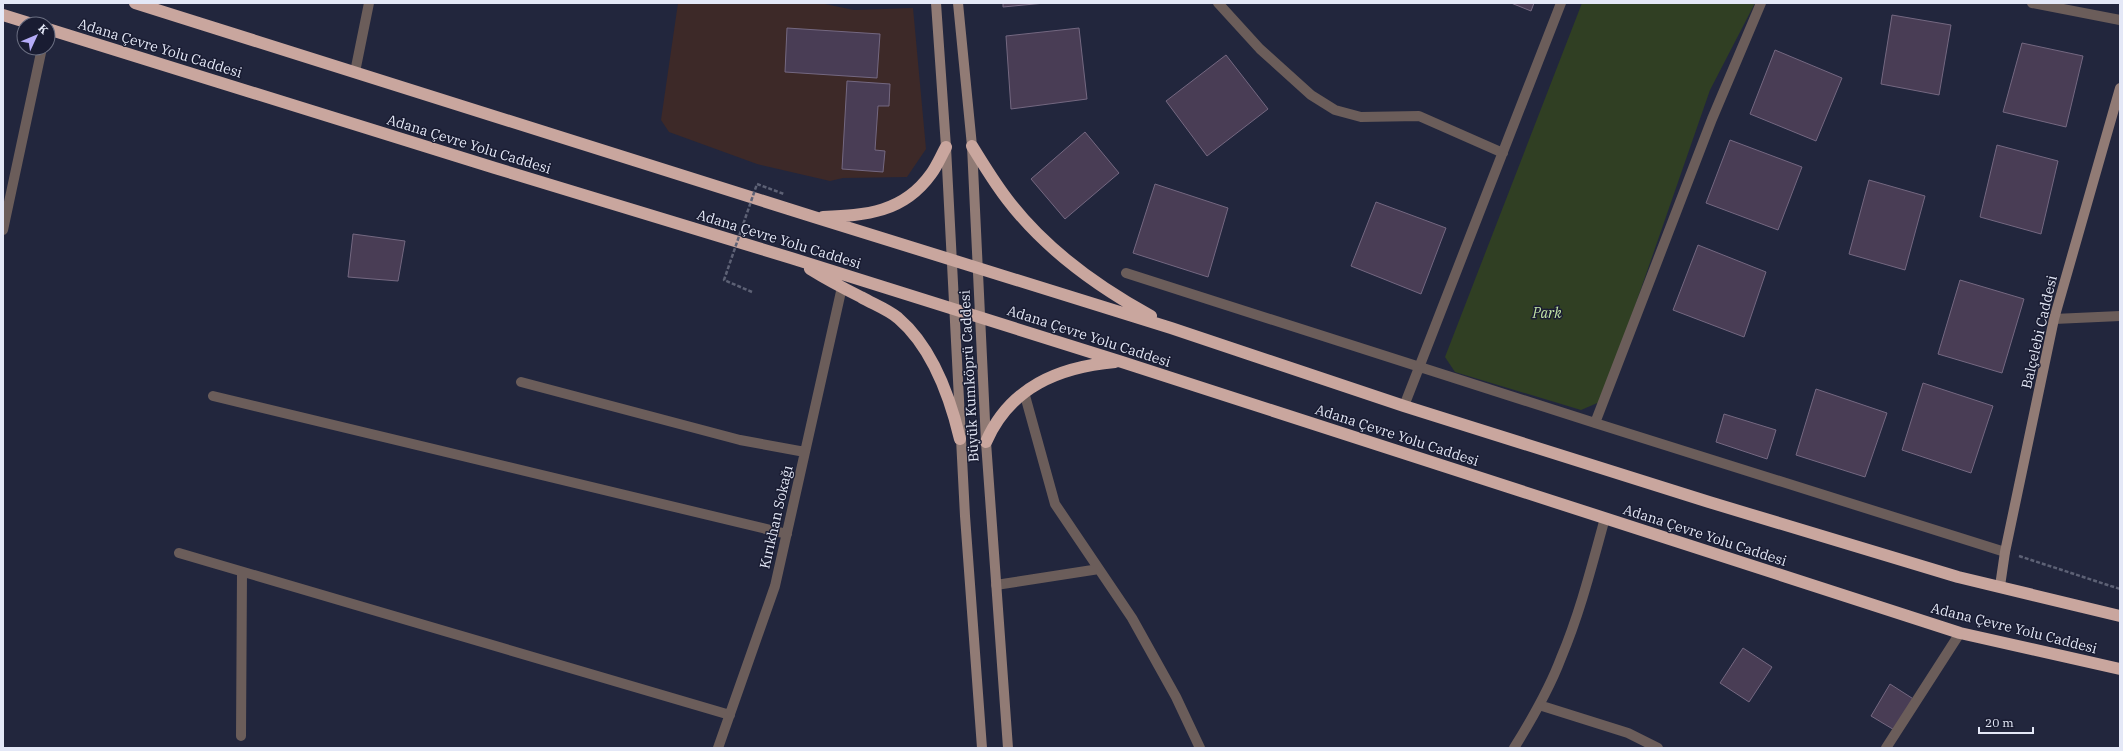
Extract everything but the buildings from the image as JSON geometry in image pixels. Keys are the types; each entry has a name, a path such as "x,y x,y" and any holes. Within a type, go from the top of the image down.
{"highway":[{"path":"135,3 814,218 1171,328 1404,406 1785,525 1958,577 2120,616"},
{"path":"3,15 16,19"},
{"name":"Adana Çevre Yolu Caddesi","path":"56,31 980,317 1960,633 2120,669"},
{"path":"972,146 1007,200 1043,239 1115,294 1171,328"},
{"path":"814,218 883,211 902,202 919,188 931,174 946,147"},
{"path":"792,258 898,318 913,333 928,356 946,392 960,439"},
{"path":"986,442 998,419 1024,392 1046,379 1075,368 1122,362"}],"main road":[{"name":"Büyük Kumköprü Caddesi","path":"936,3 946,147 960,439 982,748"},
{"name":"Büyük Kumköprü Caddesi","path":"958,3 972,146 986,442 1008,748"},
{"name":"Balçelebi Caddesi","path":"2000,586 2005,552 2054,318 2120,88"}],"street":[{"path":"354,72 369,3"},
{"path":"1218,3 1260,49 1311,95 1335,110 1361,117 1419,116 1502,153"},
{"path":"1404,406 1561,3"},
{"path":"1595,423 1712,118 1761,3"},
{"path":"2032,3 2120,20"},
{"path":"3,230 40,56"},
{"path":"1126,273 1418,367 2005,552"},
{"name":"Kırıkhan Sokağı","path":"718,748 775,586 842,287"},
{"path":"2054,318 2120,316"},
{"path":"521,382 740,440 805,452"},
{"path":"1024,392 1055,504 1132,618 1176,697 1200,748"},
{"path":"213,396 787,534"},
{"path":"1514,748 1539,705 1561,659 1585,588 1605,518"},
{"path":"179,553 730,715"},
{"path":"996,586 1099,569"},
{"path":"241,736 242,572"},
{"path":"1886,748 1960,633"},
{"path":"1539,705 1628,734 1658,748"}],"path":[{"path":"752,292 724,280 757,184 784,194"},
{"path":"2005,552 2120,589"}],"shaded area":[{"path":"678,3 820,3 854,10 913,8 926,149 907,177 843,178 830,181 757,164 669,132 661,120"}],"green space":[{"name":"Park","path":"1582,3 1755,3 1710,90 1602,401 1581,410 1455,372 1445,357"}]}
